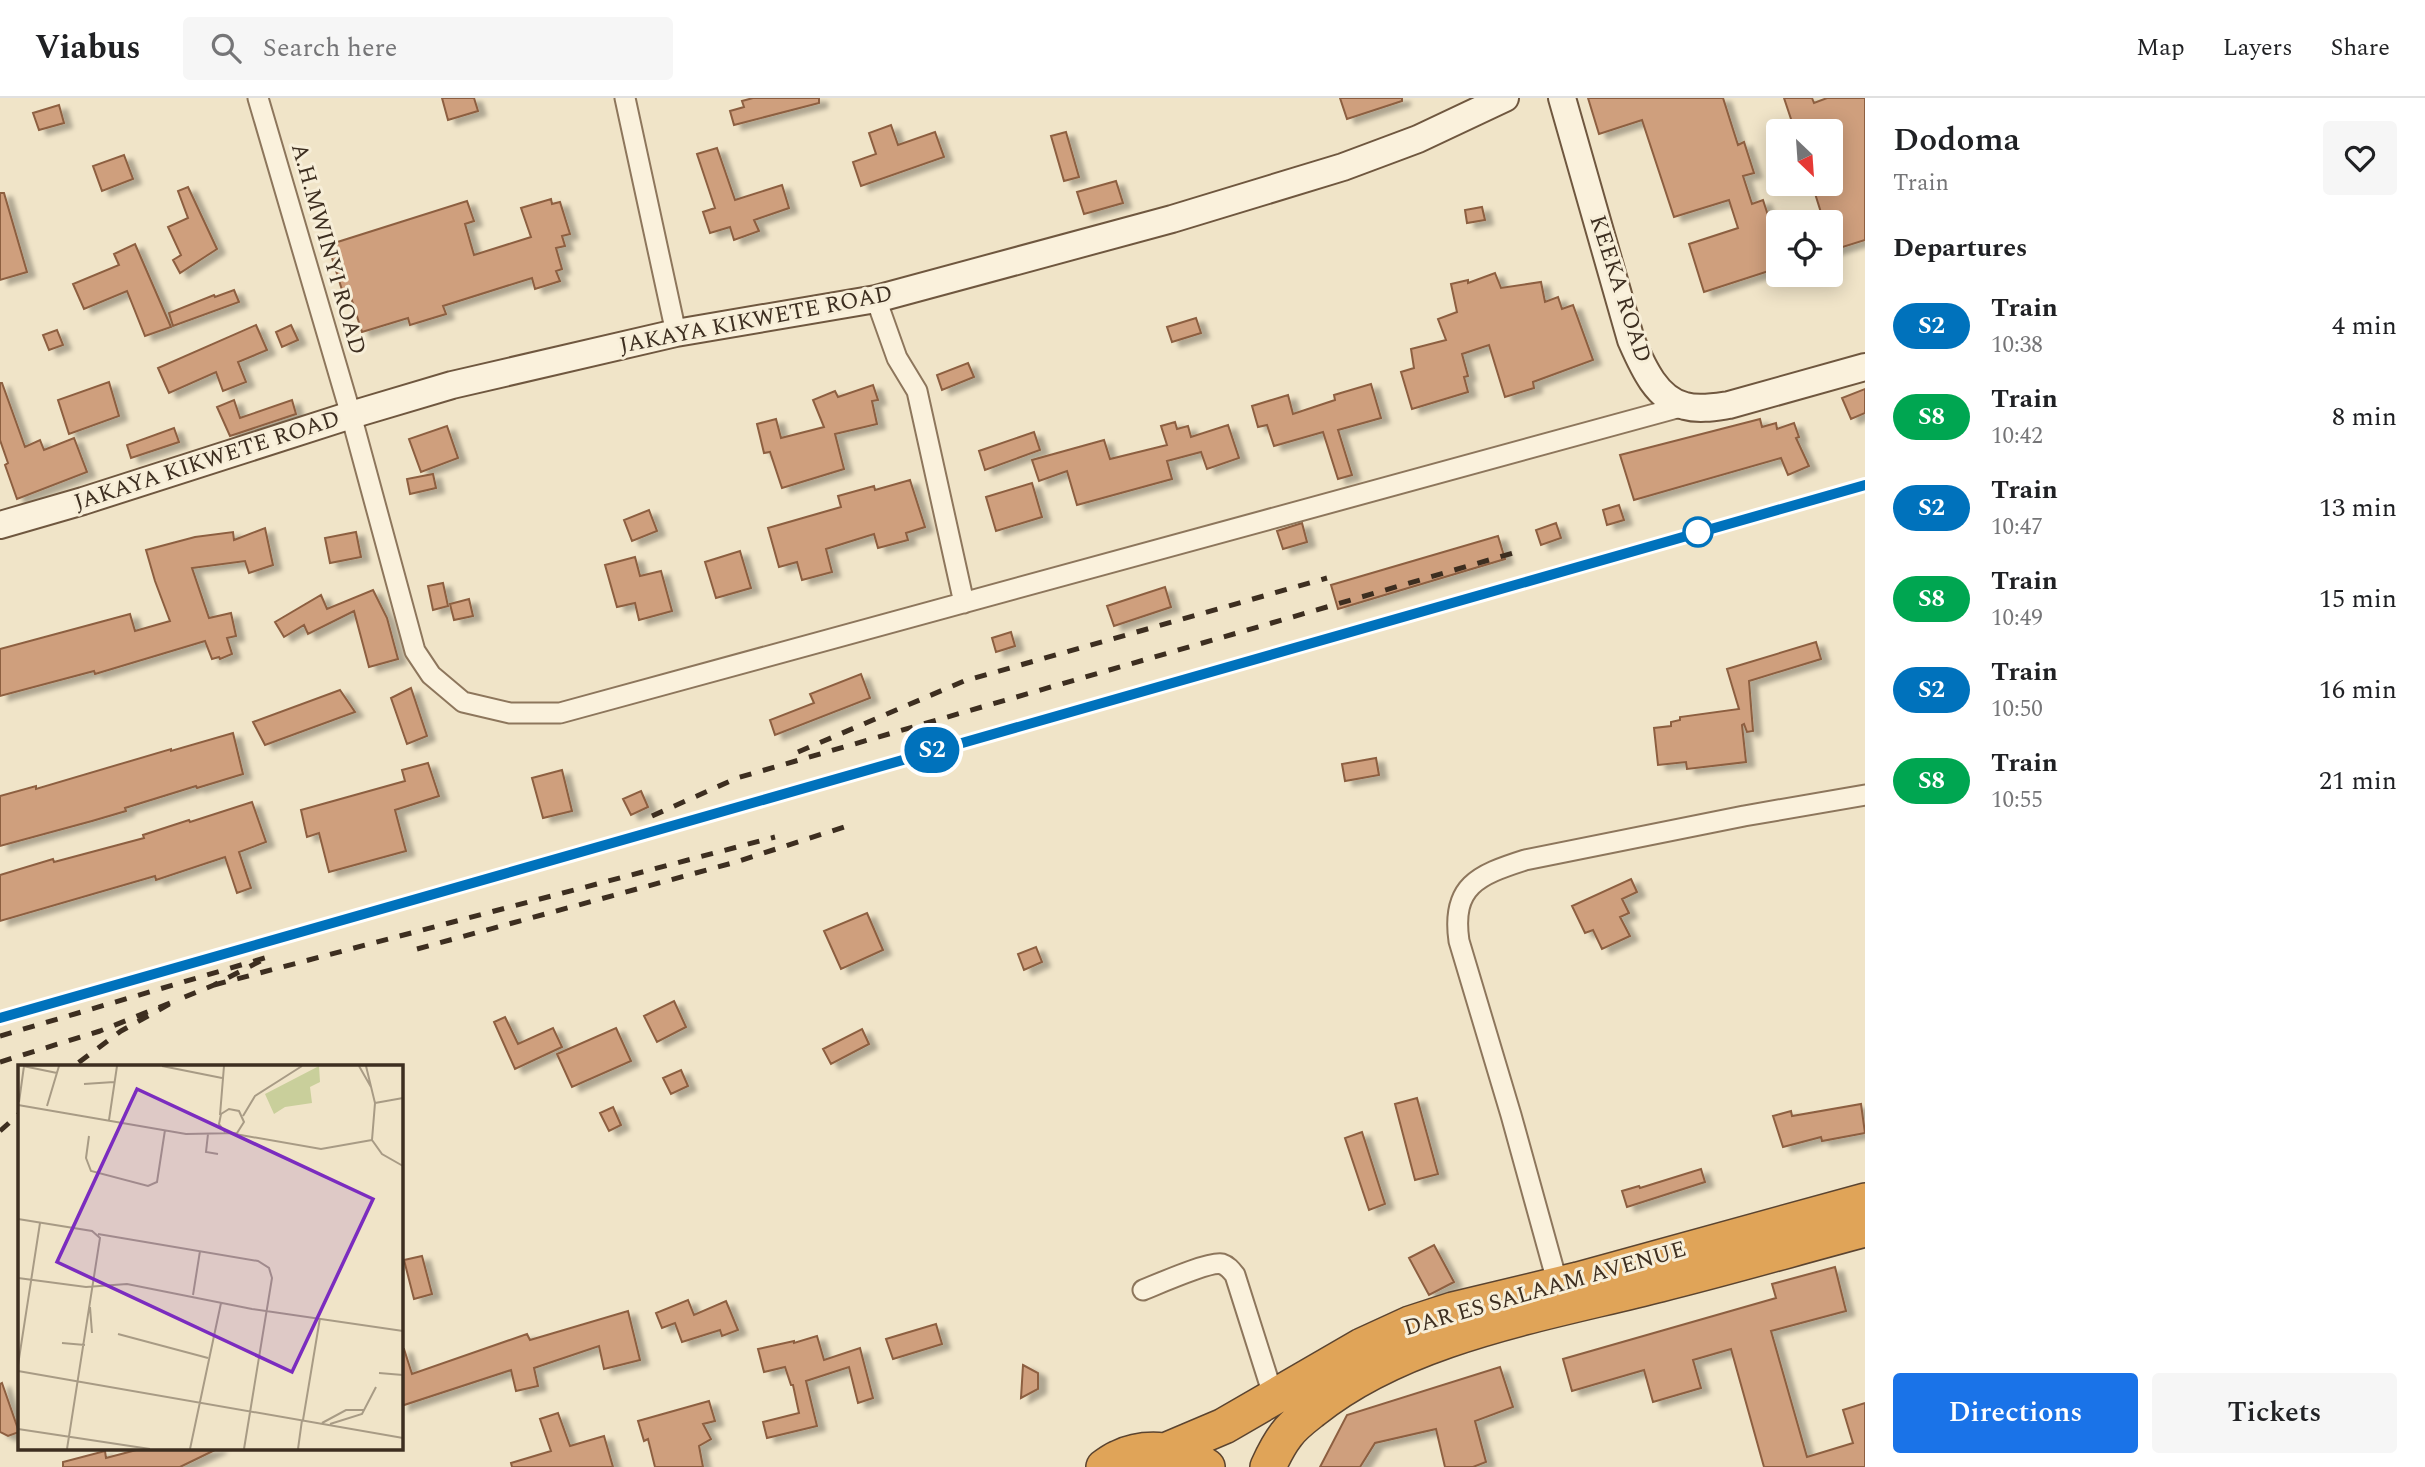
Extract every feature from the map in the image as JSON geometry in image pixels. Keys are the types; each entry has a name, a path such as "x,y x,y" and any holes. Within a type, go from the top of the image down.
{"highway":[{"name":"DAR ES SALAAM AVENUE","path":"1165,1451 1224,1426 1362,1346 1410,1324 1453,1310 1558,1285 1865,1200"},
{"name":"DAR ES SALAAM AVENUE","path":"1268,1467 1287,1433 1308,1413 1330,1396 1402,1357 1514,1321 1865,1229"},
{"path":"1104,1467 1118,1458 1141,1451 1165,1451 1207,1467"}],"main road":[{"name":"JAKAYA KIKWETE ROAD","path":"0,525 452,385 676,333 876,299 1160,222 1343,167 1418,139 1505,98"},
{"name":"KEEKA ROAD","path":"1562,98 1631,340 1656,387 1684,406"},
{"path":"1684,406 1707,408 1729,405 1865,367"}],"street":[{"name":"A.H.MWINYI ROAD","path":"258,98 351,415 415,651 431,675 463,702 510,713 560,713 1684,406"},
{"path":"625,98 676,333"},
{"path":"876,299 897,358 917,391 964,603"},
{"path":"1558,1285 1459,941 1456,920 1463,894 1474,883 1500,868 1525,860 1865,795"},
{"path":"1143,1290 1208,1266 1226,1265 1235,1275 1275,1398"}],"building":[{"path":"442,98 474,98 478,111 448,120"},
{"path":"753,98 819,98 819,103 734,125 730,111 744,107 742,101"},
{"path":"1340,98 1402,98 1402,101 1347,119"},
{"path":"1588,98 1723,98 1738,145 1744,142 1754,173 1743,176 1752,204 1763,200 1766,210 1766,272 1704,292 1689,244 1738,228 1729,200 1674,217 1642,120 1599,134"},
{"path":"1784,98 1812,98 1814,103 1827,98 1865,98 1865,240 1843,247 1843,210 1820,210 1816,196 1843,196 1843,119 1791,119"},
{"path":"59,105 64,123 39,130 33,113"},
{"path":"891,125 898,145 935,132 944,157 861,186 853,162 876,154 869,133"},
{"path":"1066,132 1079,177 1064,181 1051,136"},
{"path":"717,148 735,200 782,185 789,208 754,220 759,231 734,240 730,227 710,233 703,212 715,208 697,154"},
{"path":"124,155 133,179 102,191 93,166"},
{"path":"1116,181 1123,203 1084,214 1077,192"},
{"path":"188,187 217,249 180,273 173,260 181,255 168,227 188,218 178,191"},
{"path":"0,193 4,193 27,272 0,280"},
{"path":"551,199 552,204 560,202 570,234 562,236 565,246 556,248 562,269 556,271 560,281 535,289 532,278 443,306 446,314 410,325 408,318 362,332 348,288 342,290 328,245 467,201 474,221 465,224 474,255 531,237 521,208"},
{"path":"1482,207 1485,220 1467,223 1465,210"},
{"path":"135,244 171,327 145,336 127,291 84,309 73,284 119,265 114,254"},
{"path":"1495,273 1501,288 1541,282 1545,302 1558,297 1562,309 1573,305 1593,360 1533,382 1534,388 1505,397 1489,345 1462,354 1468,376 1464,377 1468,392 1412,409 1401,372 1414,368 1411,349 1446,340 1438,319 1457,312 1451,284 1468,280 1468,283"},
{"path":"234,290 239,302 173,326 169,313"},
{"path":"1196,318 1201,333 1172,342 1167,327"},
{"path":"256,325 267,350 238,362 246,382 223,391 216,372 169,393 158,368"},
{"path":"291,325 298,340 282,347 276,332"},
{"path":"57,330 63,345 49,350 43,335"},
{"path":"968,363 974,377 942,390 937,375"},
{"path":"109,382 119,416 69,434 58,400"},
{"path":"0,383 25,447 40,440 44,450 74,438 87,472 17,499 5,465 8,463 0,440"},
{"path":"1371,384 1381,418 1338,430 1352,475 1338,479 1323,432 1274,446 1267,425 1258,427 1252,406 1288,395 1293,414 1335,400 1334,395"},
{"path":"873,385 878,400 872,401 877,424 835,434 844,469 782,488 770,452 764,453 757,424 776,419 781,438 824,427 813,400 835,391 838,397"},
{"path":"1865,389 1865,413 1851,419 1842,398"},
{"path":"234,400 240,418 292,400 296,414 230,436 217,407"},
{"path":"1760,419 1762,427 1776,423 1777,429 1794,423 1799,437 1796,438 1809,466 1788,475 1781,458 1634,500 1620,455"},
{"path":"1175,422 1177,429 1188,426 1191,437 1228,425 1239,458 1207,469 1201,452 1167,461 1172,479 1077,505 1067,471 1039,481 1032,460 1104,440 1110,459 1167,445 1161,426"},
{"path":"447,426 458,458 421,472 409,439"},
{"path":"174,428 179,442 131,458 127,445"},
{"path":"1034,432 1040,450 985,470 979,451"},
{"path":"433,474 436,488 410,494 407,479"},
{"path":"910,480 925,527 906,533 908,540 878,548 874,534 826,549 832,572 802,580 797,562 779,567 768,528 841,507 838,496 874,486 875,490"},
{"path":"1032,483 1042,517 996,531 986,497"},
{"path":"1619,505 1624,520 1607,525 1603,510"},
{"path":"649,510 657,531 632,541 624,520"},
{"path":"1302,523 1307,542 1283,549 1277,531"},
{"path":"1556,523 1561,538 1541,545 1536,530"},
{"path":"265,528 273,565 249,573 245,561 192,568 209,618 231,613 236,636 227,638 232,654 212,659 205,641 95,674 94,671 0,696 0,649 130,614 135,631 170,621 146,550 195,537 233,532 234,540"},
{"path":"356,532 361,557 330,563 325,538"},
{"path":"1498,536 1505,559 1338,609 1331,585"},
{"path":"740,551 751,588 716,598 705,562"},
{"path":"635,557 640,576 661,571 672,611 639,620 635,603 617,607 605,565"},
{"path":"443,583 448,606 433,610 428,586"},
{"path":"1165,587 1171,607 1114,626 1107,606"},
{"path":"373,590 387,618 398,659 369,667 354,611 308,634 304,625 284,637 275,622 321,595 327,609"},
{"path":"469,599 473,616 454,620 450,604"},
{"path":"1011,632 1015,646 996,652 992,638"},
{"path":"1816,642 1821,659 1749,681 1753,731 1747,732 1744,724 1742,725 1746,762 1687,769 1686,762 1658,765 1654,728 1671,726 1671,722 1680,720 1680,717 1739,709 1727,669"},
{"path":"861,674 870,698 775,735 770,720 814,703 810,694"},
{"path":"411,688 427,736 407,744 391,698"},
{"path":"340,690 355,712 265,745 253,722"},
{"path":"233,733 243,774 125,808 126,811 0,846 0,796 36,786 36,789"},
{"path":"1376,758 1379,775 1345,781 1342,764"},
{"path":"428,763 439,796 395,810 406,851 329,872 319,833 307,837 301,810 405,781 402,770"},
{"path":"562,770 572,811 543,818 532,778"},
{"path":"641,791 648,807 631,815 623,799"},
{"path":"252,802 266,842 239,852 251,888 237,893 225,857 156,880 155,876 0,921 0,875 53,859 54,862 144,838 143,835"},
{"path":"1631,879 1637,892 1622,899 1629,913 1620,917 1630,936 1602,949 1593,930 1585,933 1572,906"},
{"path":"867,913 883,950 841,969 824,931"},
{"path":"1036,947 1042,962 1024,970 1018,954"},
{"path":"674,1001 686,1027 657,1042 644,1016"},
{"path":"505,1017 518,1044 553,1028 562,1047 515,1069 494,1022"},
{"path":"616,1028 631,1061 572,1087 557,1054"},
{"path":"862,1029 869,1044 831,1064 823,1049"},
{"path":"681,1070 688,1086 671,1094 663,1078"},
{"path":"1417,1098 1438,1174 1415,1180 1395,1104"},
{"path":"1861,1104 1865,1133 1822,1141 1821,1137 1783,1147 1773,1116 1791,1111 1792,1116"},
{"path":"613,1107 621,1125 609,1131 600,1113"},
{"path":"1362,1132 1385,1204 1369,1210 1345,1138"},
{"path":"1701,1169 1705,1182 1627,1207 1622,1191"},
{"path":"1434,1245 1454,1282 1429,1295 1409,1258"},
{"path":"422,1256 432,1294 414,1299 404,1260"},
{"path":"1835,1267 1846,1311 1771,1331 1807,1457 1853,1443 1843,1410 1865,1403 1865,1467 1764,1467 1731,1349 1693,1360 1701,1388 1653,1402 1644,1370 1572,1391 1563,1359 1776,1298 1772,1284"},
{"path":"688,1300 694,1315 726,1301 738,1330 722,1336 720,1330 682,1342 675,1323 662,1328 656,1313"},
{"path":"628,1311 640,1360 604,1369 599,1346 534,1368 538,1386 516,1391 511,1370 402,1406 402,1349 412,1374 527,1334 530,1340"},
{"path":"936,1324 942,1344 893,1359 886,1339"},
{"path":"817,1336 824,1360 860,1348 873,1398 858,1403 849,1367 806,1381 817,1426 767,1438 763,1422 799,1413 793,1385 785,1367 764,1372 758,1349"},
{"path":"1023,1365 1038,1373 1038,1389 1021,1398"},
{"path":"1500,1367 1513,1407 1475,1421 1486,1462 1473,1467 1445,1467 1436,1429 1375,1443 1360,1467 1320,1467 1347,1415"},
{"path":"2,1383 18,1429 18,1432 8,1436 0,1432"},
{"path":"709,1401 715,1421 703,1424 711,1439 699,1446 703,1467 655,1467 648,1439 644,1441 638,1421"},
{"path":"558,1413 570,1446 604,1436 613,1467 512,1467 511,1463 551,1451 540,1419"},
{"path":"136,1450 215,1450 180,1467 63,1467 63,1462 105,1451 106,1458"}],"railway":[{"path":"0,1018 1865,485"},
{"path":"652,816 737,778 1513,553"},
{"path":"798,752 964,681 1327,578"},
{"path":"417,949 736,862 844,827"},
{"path":"214,985 775,837"},
{"path":"0,1036 268,957 214,985 175,1001"},
{"path":"0,1062 100,1031 175,1001 121,1031 75,1065"},
{"path":"0,1131 18,1115"}],"train":[{"name":"S2","path":"0,1018 384,906 1865,485"}]}
